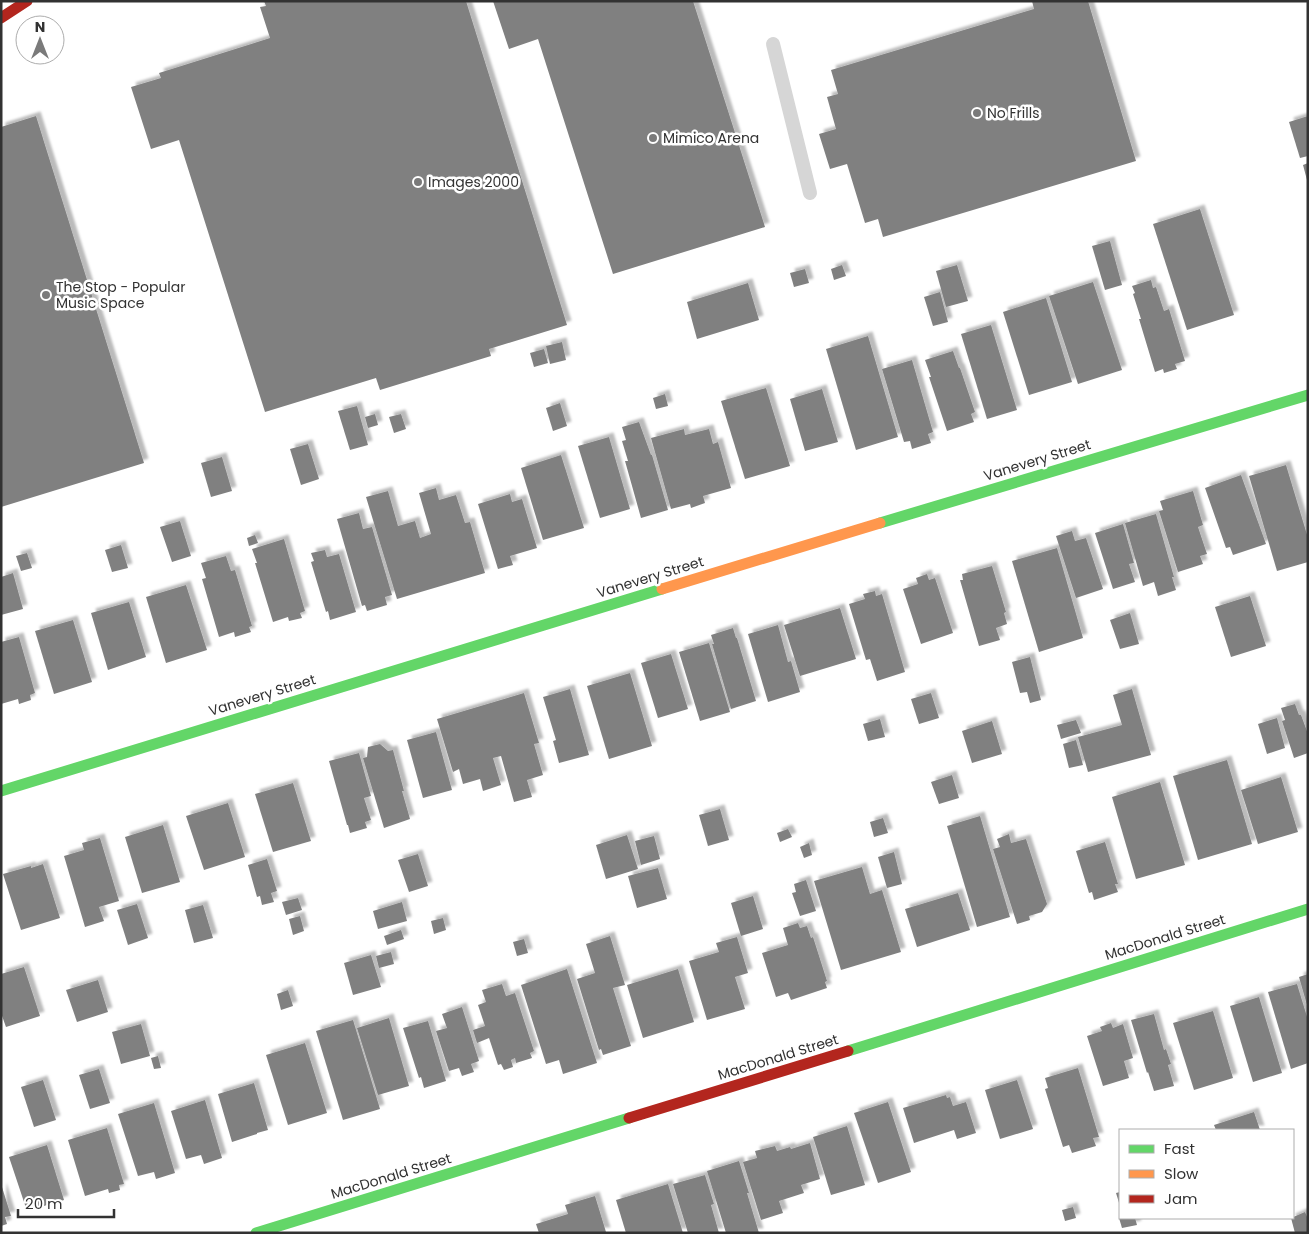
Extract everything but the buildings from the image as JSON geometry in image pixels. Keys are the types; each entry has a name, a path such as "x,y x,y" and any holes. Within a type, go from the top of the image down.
{"street":[{"path":"1,18 27,1"},
{"name":"Vanevery Street","path":"1,791 510,634 1308,394"},
{"name":"MacDonald Street","path":"256,1233 1308,909"}],"lane":[{"path":"773,44 810,192"}],"traffic: fast":[{"path":"880,523 1308,395"},
{"path":"1,791 662,589"},
{"path":"848,1051 1308,909"},
{"path":"256,1233 629,1118"}],"traffic: slow":[{"path":"662,589 880,523"}],"traffic: jam":[{"path":"1,18 27,1"},
{"path":"629,1118 848,1051"}],"place":[{"name":"No Frills","path":"977,113"},
{"name":"Mimico Arena","path":"653,138"},
{"name":"Images 2000","path":"418,182"},
{"name":"The Stop - Popular Music Space","path":"46,295"}]}
